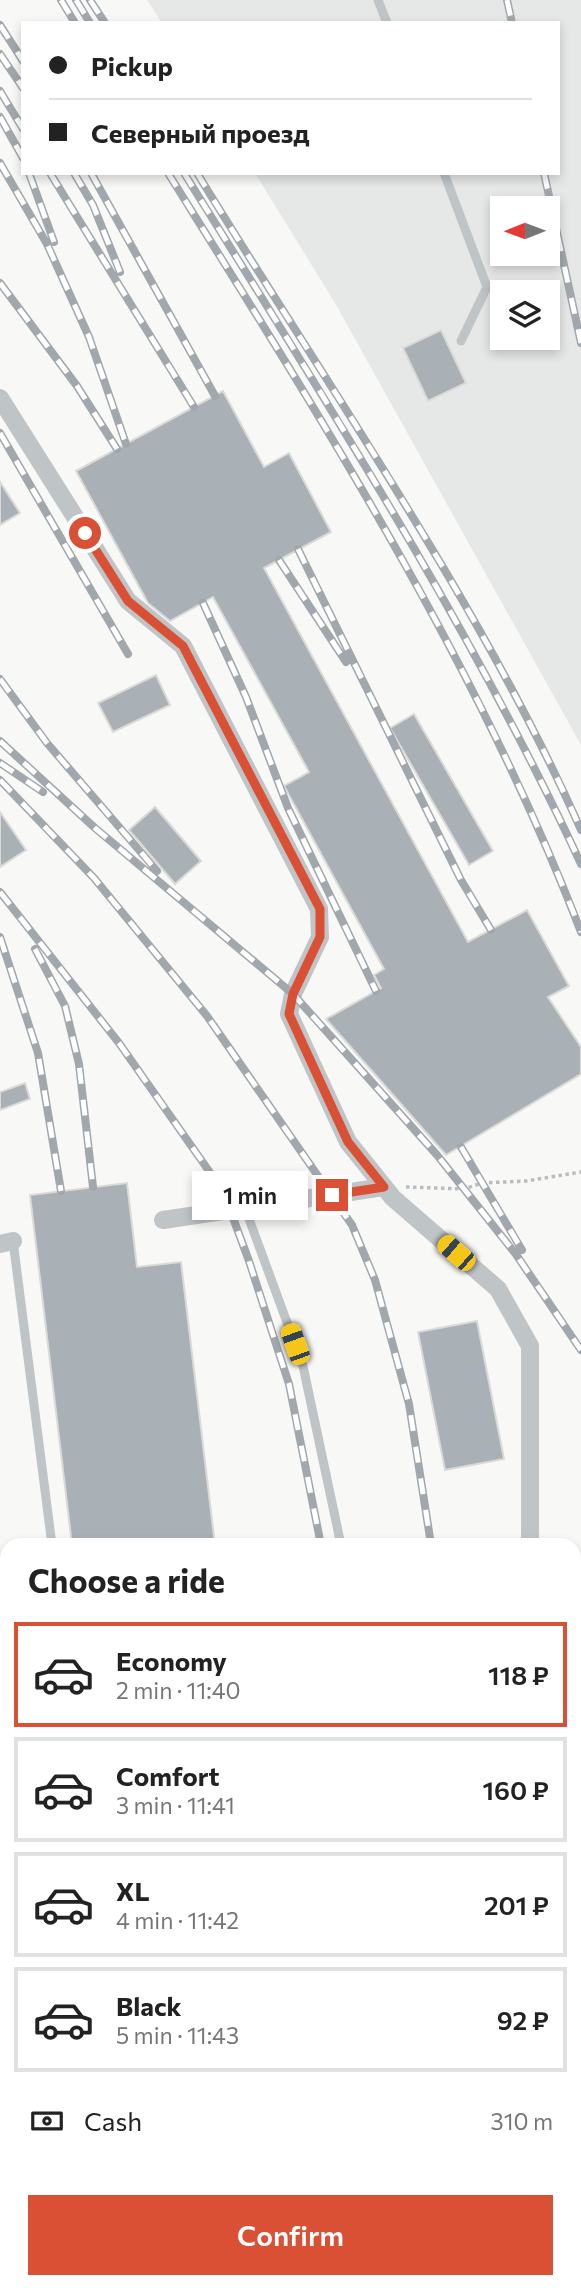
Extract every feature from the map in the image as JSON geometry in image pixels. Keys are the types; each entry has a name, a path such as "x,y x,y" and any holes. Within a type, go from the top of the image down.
{"street":[{"path":"0,398 128,601 183,646 320,909 320,937 293,994 289,1014 348,1142 384,1187 498,1289 530,1346 530,1538"},
{"path":"163,1220 384,1187"}],"lane":[{"path":"378,0 386,21"},
{"path":"445,175 486,287 461,341"},
{"path":"245,1208 303,1366 340,1538"},
{"path":"7,1242 51,1538"}],"path":[{"path":"384,1187 464,1189 482,1183 526,1181 581,1172"}],"shaded area":[{"path":"147,0 581,0 581,745 335,303 256,175 560,175 560,21 161,21"}],"building":[{"path":"441,330 466,383 428,401 403,348"},
{"path":"223,391 264,467 289,453 331,532 264,568 468,942 527,910 569,986 548,997 581,1047 581,1074 446,1155 326,1019 381,988 374,975 384,969 284,786 309,772 213,597 170,621 148,603 76,471"},
{"path":"0,482 20,513 0,525"},
{"path":"156,675 170,705 113,732 98,703"},
{"path":"414,714 493,851 469,865 390,728"},
{"path":"155,807 201,861 175,884 129,830"},
{"path":"0,812 26,850 0,867"},
{"path":"25,1083 30,1099 0,1110 0,1092"},
{"path":"127,1183 137,1267 181,1262 214,1538 71,1538 30,1195"},
{"path":"477,1321 504,1459 445,1470 418,1332"}],"railway":[{"path":"61,0 74,21"},
{"path":"76,0 89,21"},
{"path":"90,0 104,21"},
{"path":"507,0 512,21"},
{"path":"0,25 21,58"},
{"path":"0,54 21,85"},
{"path":"0,91 21,126"},
{"path":"0,117 21,154"},
{"path":"0,163 47,244 89,337 126,444"},
{"path":"30,175 54,242"},
{"path":"51,175 194,407"},
{"path":"75,175 93,205 120,272"},
{"path":"92,175 215,396"},
{"path":"169,175 338,450 445,638 540,832 581,932"},
{"path":"185,175 342,427 443,599 538,774 581,864"},
{"path":"198,175 449,578 497,661 581,830"},
{"path":"544,175 581,343"},
{"path":"0,283 77,386 117,449"},
{"path":"0,433 128,654"},
{"path":"298,549 461,880 491,930"},
{"path":"279,560 346,662"},
{"path":"203,603 246,697 288,808 376,991"},
{"path":"0,679 47,743 157,871"},
{"path":"0,741 95,828 293,994 437,1155 515,1253 581,1350"},
{"path":"0,763 43,792"},
{"path":"0,780 94,878 207,1016 352,1225 375,1280 409,1404 430,1538"},
{"path":"0,892 119,1043 223,1191 289,1384 320,1538"},
{"path":"0,937 38,1053 61,1191"},
{"path":"35,949 65,1006 79,1064 93,1187"},
{"path":"461,1147 522,1250"}],"route":[{"path":"85,533 128,601 183,646 320,909 320,937 293,994 289,1014 348,1142 384,1187 332,1195"}]}
